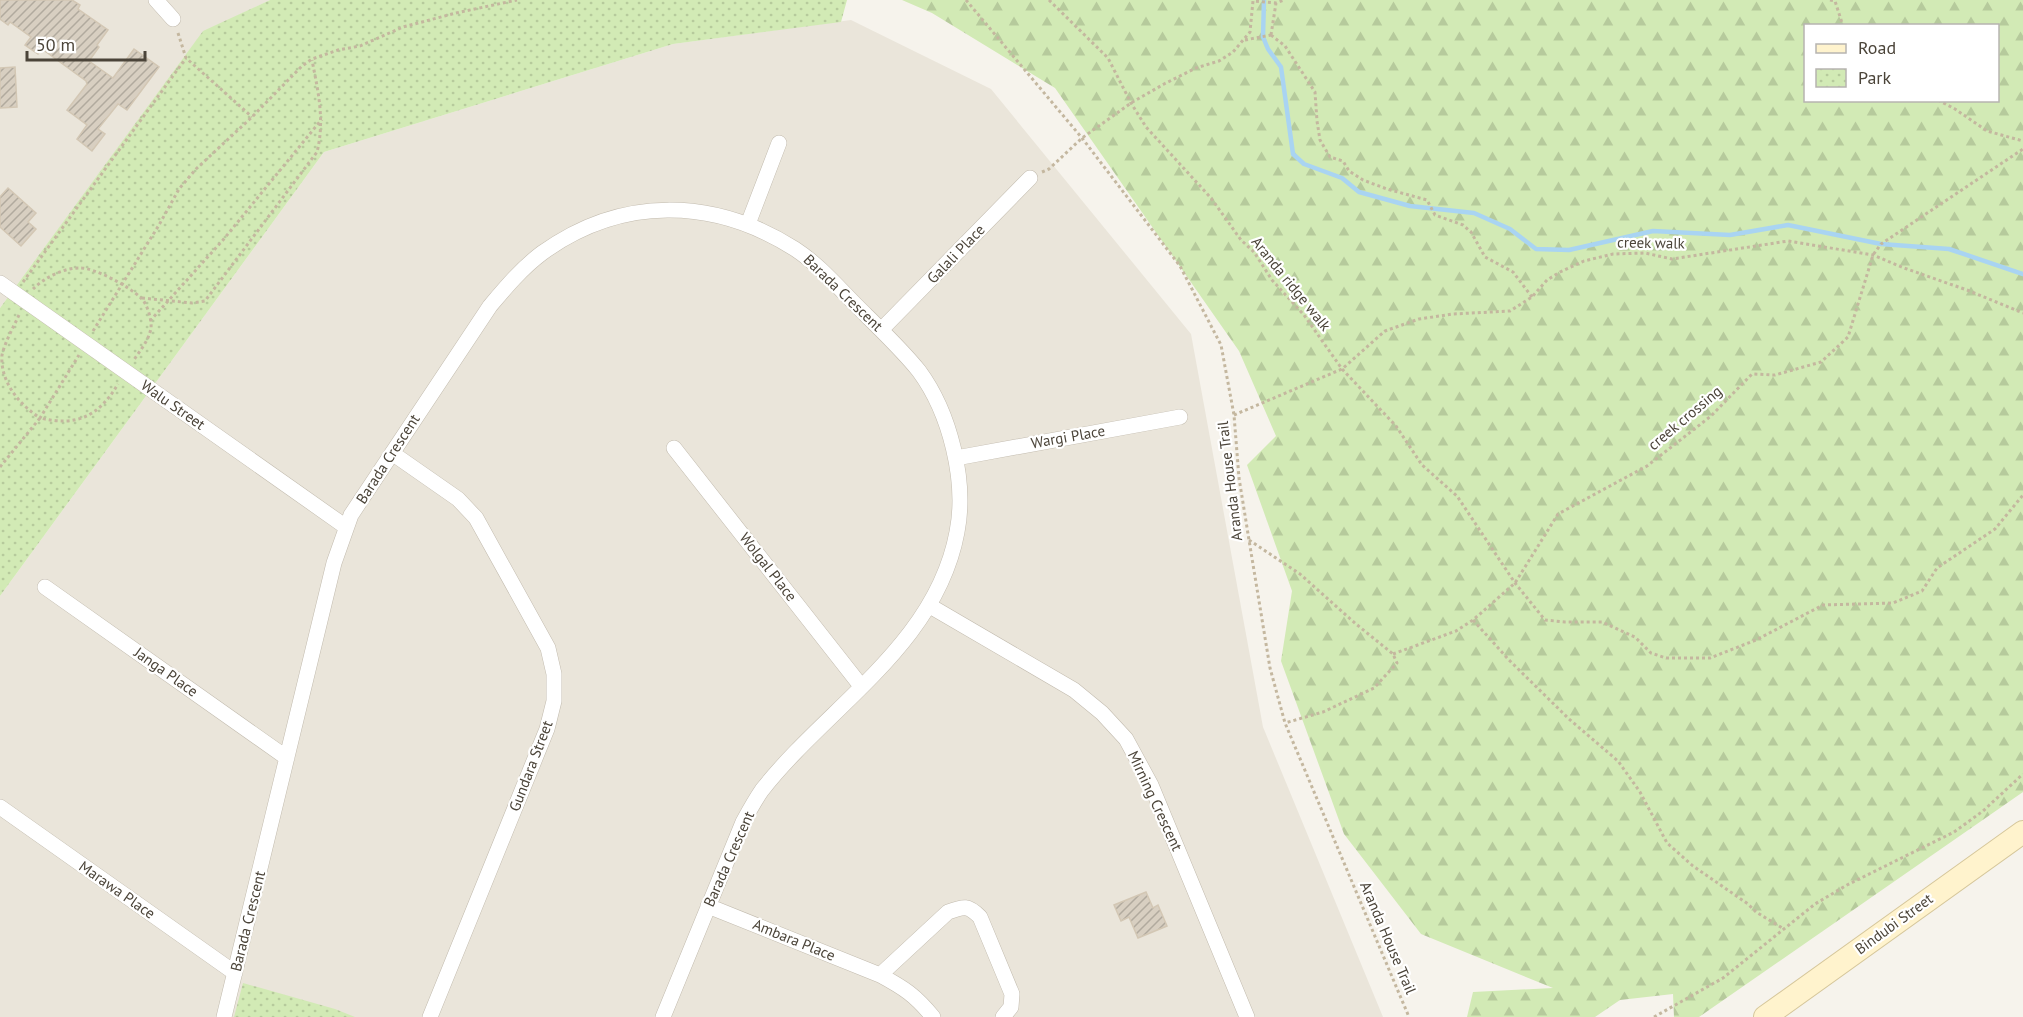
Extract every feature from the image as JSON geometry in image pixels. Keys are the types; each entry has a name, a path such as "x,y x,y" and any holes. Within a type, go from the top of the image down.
{"main road":[{"name":"Bindubi Street","path":"1765,1017 2023,832"}],"street":[{"path":"156,0 173,19"},
{"path":"748,224 779,143"},
{"name":"Galali Place","path":"881,330 1030,178"},
{"name":"Barada Crescent","path":"224,1017 334,563 351,515 490,306 513,278 542,254 573,234 608,219 645,211 681,209 716,214 748,224 780,241 810,261 881,330 919,371 929,387 945,421 956,458 960,494 957,532 947,569 930,606 897,650 783,766 760,793 743,822 663,1017"},
{"name":"Walu Street","path":"0,283 28,295 346,527"},
{"name":"Wargi Place","path":"956,458 1180,417"},
{"name":"Wolgal Place","path":"674,448 861,686"},
{"name":"Gundara Street","path":"392,453 459,499 476,518 548,648 554,674 554,701 547,729 430,1017"},
{"name":"Janga Place","path":"45,586 287,758"},
{"name":"Mirning Crescent","path":"930,606 1074,690 1102,713 1126,739 1151,785 1247,1017"},
{"name":"Marawa Place","path":"0,807 235,973"},
{"name":"Ambara Place","path":"708,906 880,975 917,997 933,1017"},
{"path":"880,975 948,912 962,907 972,908 980,917 1012,994 1011,1007 1003,1017"}],"path":[{"path":"121,285 179,189 196,169 302,66 312,59 360,45 403,27 517,0"},
{"name":"Aranda House Trail","path":"966,0 1082,138 1180,266 1221,345 1234,415 1239,478 1270,668 1285,723 1409,1017"},
{"name":"Aranda ridge walk","path":"1049,0 1108,58 1131,104 1146,127 1204,190 1241,240 1254,252 1272,280 1304,315 1342,369 1396,426 1422,465 1458,496 1515,583 1545,620 1602,622 1635,637 1651,653 1666,658 1710,658 1756,640 1823,605 1893,603 1922,591 1937,568 1995,530 2023,495"},
{"path":"1030,178 1049,169 1082,138 1131,104 1197,68 1219,61 1233,52 1250,32 1253,1 1276,3 1284,0"},
{"path":"1830,0 1835,1 1842,24"},
{"path":"1271,35 1276,3"},
{"path":"173,19 186,58 252,117"},
{"path":"1245,40 1271,35 1285,46 1315,92 1320,140 1330,156 1343,161 1348,171 1363,180 1426,200 1435,215 1463,225 1471,232 1485,257 1513,272 1532,297"},
{"path":"28,295 21,285 186,58"},
{"path":"119,381 99,408 79,419 64,422 40,418 19,401 4,377 2,355 28,295 49,277 76,268 96,271 142,298 192,303 205,301 317,152 321,136 321,119 312,59"},
{"path":"1942,102 1987,132 2023,141"},
{"path":"150,321 223,240 321,119"},
{"path":"1873,255 1881,244 2023,149"},
{"name":"creek walk","path":"1234,415 1342,369 1385,331 1419,319 1453,314 1510,311 1532,297 1547,280 1560,272 1584,261 1612,254 1645,253 1672,259 1788,241 1873,255 2023,313"},
{"name":"creek crossing","path":"1393,654 1456,631 1473,620 1515,583 1558,514 1647,466 1712,416 1752,374 1775,375 1821,362 1848,338 1873,255"},
{"path":"132,363 151,327 142,298"},
{"path":"0,467 40,418"},
{"path":"1249,540 1300,574 1393,654 1397,663 1374,688 1323,712 1285,723"},
{"path":"1473,620 1569,719 1618,761 1640,792 1667,843 1756,912 1784,929"},
{"path":"1654,1017 1723,978 1815,904 1847,885 1954,832 1983,811 2023,774"}],"shaded area":[{"path":"0,0 270,0 203,32 0,308"},
{"path":"851,20 991,89 1191,334 1263,727 1383,1017 0,1017 0,596 324,152 673,44"}],"green space":[{"path":"270,0 847,0 841,22 673,44 324,152 0,596 0,308 203,31"},
{"path":"902,0 2023,0 2023,792 1699,1017 1674,1017 1673,994 1620,1000 1595,1017 1467,1017 1473,992 1553,988 1421,934 1344,834 1281,661 1292,591 1247,465 1276,436 1239,351 1055,88 932,13"},
{"path":"243,983 335,1009 355,1017 234,1017"}],"building":[{"path":"0,0 72,0 80,5 78,9 108,30 89,61 113,78 134,49 159,67 127,110 118,104 98,129 105,134 92,151 77,139 87,125 67,110 87,84 86,81 42,49 38,54 25,45 31,37 10,22 8,25 0,19"},
{"path":"15,67 17,107 0,108 0,68"},
{"path":"8,188 36,213 28,222 36,229 21,246 0,227 0,197"},
{"path":"1146,892 1153,908 1158,905 1167,926 1138,938 1129,917 1121,921 1114,905"}],"waterway":[{"path":"1264,0 1263,37 1268,49 1281,67 1293,154 1304,164 1342,178 1359,192 1410,206 1474,213 1510,229 1536,249 1569,250 1653,231 1730,235 1788,225 1881,244 1949,249 2023,274"}]}
